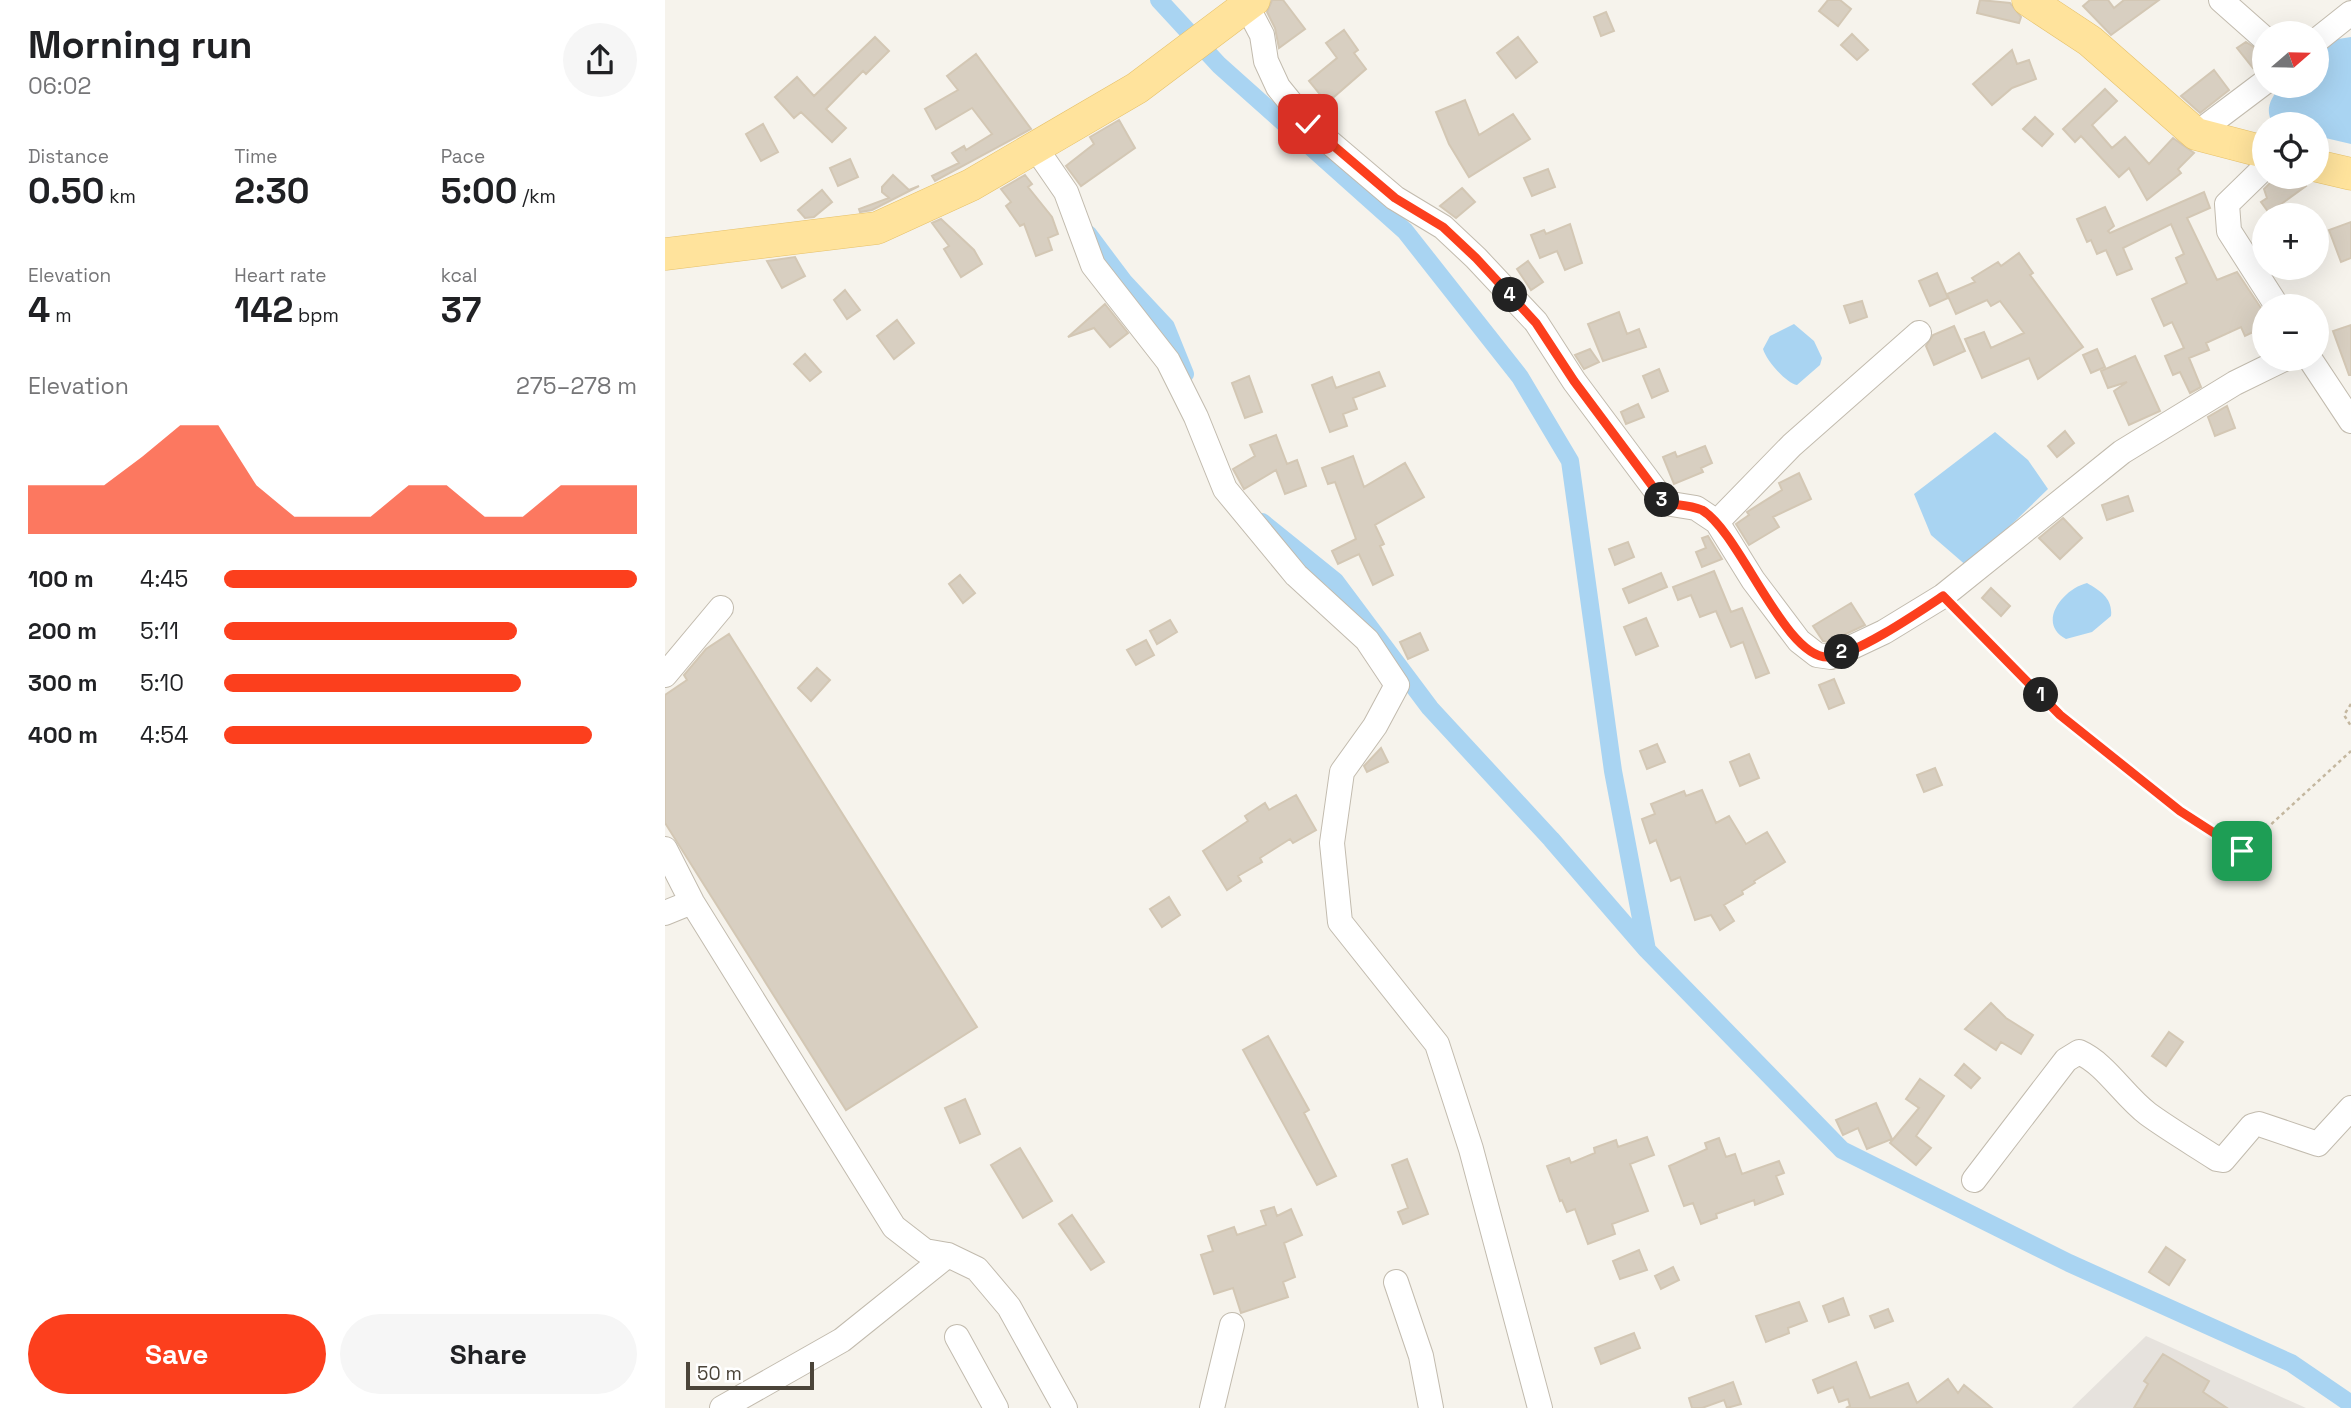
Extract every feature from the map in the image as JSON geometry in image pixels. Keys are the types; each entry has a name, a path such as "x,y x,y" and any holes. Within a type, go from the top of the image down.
{"main road":[{"path":"2028,0 2090,41 2196,134 2252,149"},
{"path":"665,254 877,228 971,185 1137,88 1245,6"},
{"path":"2329,169 2351,174"}],"street":[{"path":"2221,0 2252,27"},
{"path":"1245,6 1262,35 1266,61 1277,87 1308,124 1395,198 1443,227 1528,313 1665,503 1696,508 1717,522 1753,580 1799,641 1817,655 1831,657 1848,650 1885,632 1943,596 2122,452 2260,371"},
{"path":"2329,30 2351,13"},
{"path":"2196,134 2252,92"},
{"path":"1035,148 1066,192 1093,265 1168,361 1196,417 1225,489 1296,575 1367,640 1397,685 1375,726 1342,772 1332,843 1340,922 1437,1044 1471,1149 1540,1408"},
{"path":"2252,180 2227,204 2229,231 2269,294"},
{"path":"1717,522 1793,444 1919,333"},
{"path":"2318,371 2351,421"},
{"path":"665,675 721,608"},
{"path":"665,849 692,902 894,1227 925,1251 948,1255 977,1269 1009,1307 1065,1408"},
{"path":"665,913 692,902"},
{"path":"1974,1180 2066,1060 2079,1052 2092,1058 2120,1089 2148,1114 2217,1159 2223,1160 2252,1126 2259,1124 2318,1144 2351,1108"},
{"path":"722,1408 842,1340 948,1255"},
{"path":"1396,1282 1421,1356 1431,1408"},
{"path":"1212,1408 1232,1325"},
{"path":"957,1337 996,1408"}],"path":[{"path":"1943,596 2060,715 2180,811 2242,851 2351,751"},
{"path":"2351,705 2344,715 2351,726"}],"shaded area":[{"path":"2146,1336 2306,1408 2072,1408"}],"water":[{"path":"2351,37 2351,144 2329,139 2329,112 2269,112 2272,98 2329,98 2329,42"},
{"path":"1794,324 1814,341 1822,358 1820,365 1797,385 1777,370 1763,349 1770,336"},
{"path":"1995,432 2028,460 2048,489 1968,567 1931,535 1914,494"},
{"path":"2087,583 2108,600 2111,616 2092,632 2066,639 2057,632 2053,624 2056,607 2069,592"}],"building":[{"path":"1272,0 1283,0 1305,29 1279,48 1275,28 1267,12"},
{"path":"1828,0 1840,0 1851,9 1838,26 1819,11"},
{"path":"1980,0 2010,3 2021,17 2019,23 1977,13"},
{"path":"2090,0 2108,0 2114,8 2124,0 2159,0 2111,35 2083,6"},
{"path":"1606,12 1614,31 1601,36 1594,17"},
{"path":"1344,30 1358,50 1354,53 1366,69 1327,103 1309,81 1337,58 1326,43"},
{"path":"1852,34 1868,50 1857,60 1841,45"},
{"path":"875,37 889,51 866,74 863,71 826,109 846,128 832,142 801,112 794,118 775,97 797,77 814,96"},
{"path":"1518,37 1537,62 1516,78 1497,53"},
{"path":"2246,42 2252,46 2252,67 2237,48"},
{"path":"2012,50 2017,64 2029,60 2036,79 2012,88 1992,105 1973,84"},
{"path":"976,54 1031,129 935,181 932,176 959,163 952,153 964,146 966,150 992,134 972,108 936,129 925,109 958,90 947,76"},
{"path":"2214,70 2229,90 2200,113 2181,96"},
{"path":"2105,89 2117,101 2092,125 2112,148 2125,137 2149,164 2173,138 2194,153 2178,169 2181,173 2147,200 2129,168 2119,177 2081,136 2075,142 2063,129"},
{"path":"1465,100 1479,135 1513,114 1530,139 1469,177 1449,144 1436,112"},
{"path":"2035,117 2053,134 2042,146 2023,129"},
{"path":"1119,120 1135,148 1081,186 1066,166 1094,144 1090,137"},
{"path":"763,124 778,152 761,161 746,134"},
{"path":"850,159 858,177 838,186 830,168"},
{"path":"1548,169 1555,187 1532,196 1524,178"},
{"path":"893,175 909,190 919,186 872,210 860,212 859,209 889,198 882,192 882,187"},
{"path":"1025,175 1032,184 1028,187 1052,217 1058,234 1048,238 1052,250 1036,256 1024,224 1020,226 1006,206 1011,202 1001,189"},
{"path":"1462,188 1475,202 1456,218 1440,206"},
{"path":"2264,189 2302,189 2283,203 2262,203 2267,198"},
{"path":"822,190 832,202 814,217 805,218 798,210"},
{"path":"2204,192 2210,208 2187,218 2217,280 2237,272 2252,294 2252,332 2245,336 2241,327 2206,343 2209,350 2189,358 2201,387 2190,393 2180,372 2173,375 2165,356 2184,348 2172,322 2164,326 2152,299 2187,283 2176,258 2184,254 2171,224 2123,248 2132,269 2117,275 2106,250 2097,254 2091,240 2087,242 2077,219 2105,207 2114,226 2108,231 2110,233"},
{"path":"941,219 974,250 982,264 961,277 944,249 949,246 932,223"},
{"path":"2351,222 2351,258 2341,262 2329,230"},
{"path":"1570,224 1582,263 1565,270 1557,251 1540,258 1531,235 1544,230 1546,234"},
{"path":"2019,253 2033,273 2030,275 2083,347 2038,379 2029,358 1982,378 1965,339 1984,332 1991,348 2024,333 2000,301 1991,306 1987,300 1956,314 1947,294 1975,282 1972,278 1998,262 2001,266"},
{"path":"795,257 805,276 782,288 767,261"},
{"path":"1528,261 1543,282 1531,290 1517,269"},
{"path":"1937,273 1948,298 1930,306 1919,281"},
{"path":"845,290 860,310 847,319 834,300"},
{"path":"1862,301 1867,317 1850,323 1844,306"},
{"path":"1105,304 1128,333 1110,347 1094,328 1068,337"},
{"path":"1619,312 1627,334 1639,329 1646,347 1603,361 1588,324"},
{"path":"897,320 914,343 894,359 877,336"},
{"path":"2351,325 2351,375 2349,375 2333,331"},
{"path":"1954,326 1965,351 1934,365 1926,346 1933,335"},
{"path":"1590,349 1599,362 1584,369 1575,355"},
{"path":"2097,349 2105,367 2091,373 2083,355"},
{"path":"805,354 821,372 810,381 794,364"},
{"path":"2135,356 2160,411 2129,425 2114,391 2127,382 2108,388 2101,371"},
{"path":"1659,369 1668,391 1652,398 1643,376"},
{"path":"1379,372 1385,386 1353,398 1357,409 1343,414 1347,426 1330,432 1312,385 1332,377 1336,388"},
{"path":"1249,376 1262,412 1245,418 1232,383"},
{"path":"1638,404 1644,417 1626,424 1621,412"},
{"path":"2227,406 2235,428 2215,436 2208,417"},
{"path":"2065,431 2074,443 2057,457 2048,446"},
{"path":"1276,435 1287,464 1297,460 1306,486 1285,494 1276,470 1244,489 1233,469 1255,456 1250,445"},
{"path":"1705,446 1712,463 1701,468 1703,472 1674,484 1663,457 1675,452 1677,457"},
{"path":"1353,456 1364,487 1405,463 1424,497 1375,525 1384,544 1380,546 1393,575 1373,585 1359,554 1338,564 1332,551 1356,539 1335,482 1328,484 1322,468"},
{"path":"1799,473 1811,499 1773,517 1779,527 1749,545 1736,524 1749,515 1747,512 1782,490 1779,483"},
{"path":"2128,496 2133,511 2107,520 2102,505"},
{"path":"2063,518 2082,538 2060,559 2039,538"},
{"path":"1708,536 1722,559 1702,567 1696,552 1706,548 1702,538"},
{"path":"1628,542 1634,557 1615,565 1609,549"},
{"path":"1714,571 1731,612 1742,608 1769,673 1756,678 1743,642 1731,647 1716,611 1700,617 1691,595 1678,600 1673,587"},
{"path":"1661,573 1667,587 1629,603 1623,589"},
{"path":"960,575 975,593 963,603 949,584"},
{"path":"1991,588 2010,606 2001,616 1982,598"},
{"path":"1851,603 1865,625 1829,642 1823,641 1813,626"},
{"path":"1646,618 1658,646 1636,655 1624,627"},
{"path":"1170,620 1177,632 1157,644 1150,631"},
{"path":"1420,633 1428,650 1408,659 1400,642"},
{"path":"729,634 977,1027 846,1110 665,823 665,695 687,680 684,675 706,649"},
{"path":"1146,640 1154,655 1136,665 1127,650"},
{"path":"817,668 830,680 811,701 798,688"},
{"path":"1834,679 1844,703 1829,709 1819,685"},
{"path":"1657,744 1665,762 1647,769 1640,751"},
{"path":"1381,748 1388,762 1367,772 1364,766"},
{"path":"1749,754 1759,778 1740,786 1730,762"},
{"path":"1935,768 1942,785 1924,792 1917,775"},
{"path":"1702,790 1716,823 1729,816 1746,844 1767,832 1785,862 1754,881 1755,883 1742,891 1743,894 1724,905 1734,921 1720,930 1711,915 1695,920 1680,877 1671,881 1656,840 1650,843 1642,819 1655,814 1651,804 1684,791 1686,796"},
{"path":"1296,795 1316,830 1293,843 1290,839 1260,858 1262,862 1238,876 1241,881 1227,890 1203,851 1248,821 1245,816 1265,803 1269,810"},
{"path":"1169,897 1180,915 1162,927 1150,909"},
{"path":"1991,1003 2006,1018 2033,1035 2021,1054 2001,1042 1996,1050 1965,1029"},
{"path":"2169,1032 2183,1042 2166,1066 2152,1056"},
{"path":"1268,1036 1309,1110 1304,1113 1336,1176 1317,1185 1243,1050"},
{"path":"1964,1064 1980,1078 1971,1088 1955,1075"},
{"path":"1920,1079 1944,1096 1916,1136 1931,1148 1916,1165 1890,1143 1919,1108 1906,1099"},
{"path":"965,1099 980,1134 960,1143 945,1108"},
{"path":"1876,1103 1892,1139 1867,1149 1858,1128 1843,1135 1836,1120"},
{"path":"1647,1137 1654,1155 1630,1164 1648,1211 1612,1224 1615,1234 1588,1244 1575,1209 1567,1212 1562,1200 1560,1201 1547,1166 1569,1158 1571,1163 1595,1153 1594,1148 1616,1140 1618,1147"},
{"path":"1719,1138 1726,1157 1735,1154 1742,1174 1779,1161 1784,1173 1776,1176 1783,1194 1755,1205 1754,1200 1716,1214 1717,1218 1701,1224 1693,1203 1684,1206 1669,1166 1707,1149 1705,1143"},
{"path":"1020,1148 1052,1201 1023,1218 991,1165"},
{"path":"1407,1159 1428,1214 1403,1224 1398,1212 1408,1208 1392,1165"},
{"path":"1274,1207 1277,1216 1291,1209 1302,1235 1284,1243 1295,1277 1283,1282 1288,1297 1241,1313 1233,1288 1214,1294 1201,1255 1213,1251 1208,1236 1234,1227 1237,1235 1266,1225 1261,1211"},
{"path":"1072,1215 1104,1262 1091,1270 1059,1224"},
{"path":"2166,1247 2185,1260 2169,1285 2149,1272"},
{"path":"1639,1250 1647,1270 1620,1279 1613,1261"},
{"path":"1673,1267 1679,1280 1661,1289 1655,1276"},
{"path":"1843,1298 1849,1315 1829,1322 1823,1306"},
{"path":"1799,1302 1807,1321 1788,1328 1789,1333 1766,1342 1756,1316"},
{"path":"1888,1309 1893,1321 1875,1328 1870,1316"},
{"path":"1634,1333 1640,1348 1601,1364 1595,1348"},
{"path":"2163,1354 2209,1381 2203,1392 2227,1408 2134,1408 2148,1384 2144,1381"},
{"path":"1856,1362 1870,1398 1908,1383 1917,1403 1948,1379 1958,1393 1964,1385 1992,1408 1846,1408 1850,1406 1848,1399 1839,1402 1833,1387 1818,1393 1813,1380"},
{"path":"1733,1382 1741,1404 1727,1408 1724,1400 1702,1408 1692,1408 1689,1398"}],"waterway":[{"path":"1159,0 1219,65 1405,231 1520,377 1570,461 1613,771 1647,950 1842,1150 2069,1263 2291,1363 2351,1404"},
{"path":"1088,234 1124,282 1166,327 1185,374"},
{"path":"1262,522 1335,581 1430,708 1551,839 1647,950"}],"route":[{"path":"1308,124 1353,165 1395,198 1443,227 1476,258 1536,323 1574,381 1665,503 1696,508 1717,522 1753,580 1799,641 1817,655 1831,657 1885,632 1943,596 2060,715 2180,811 2242,851"}]}
